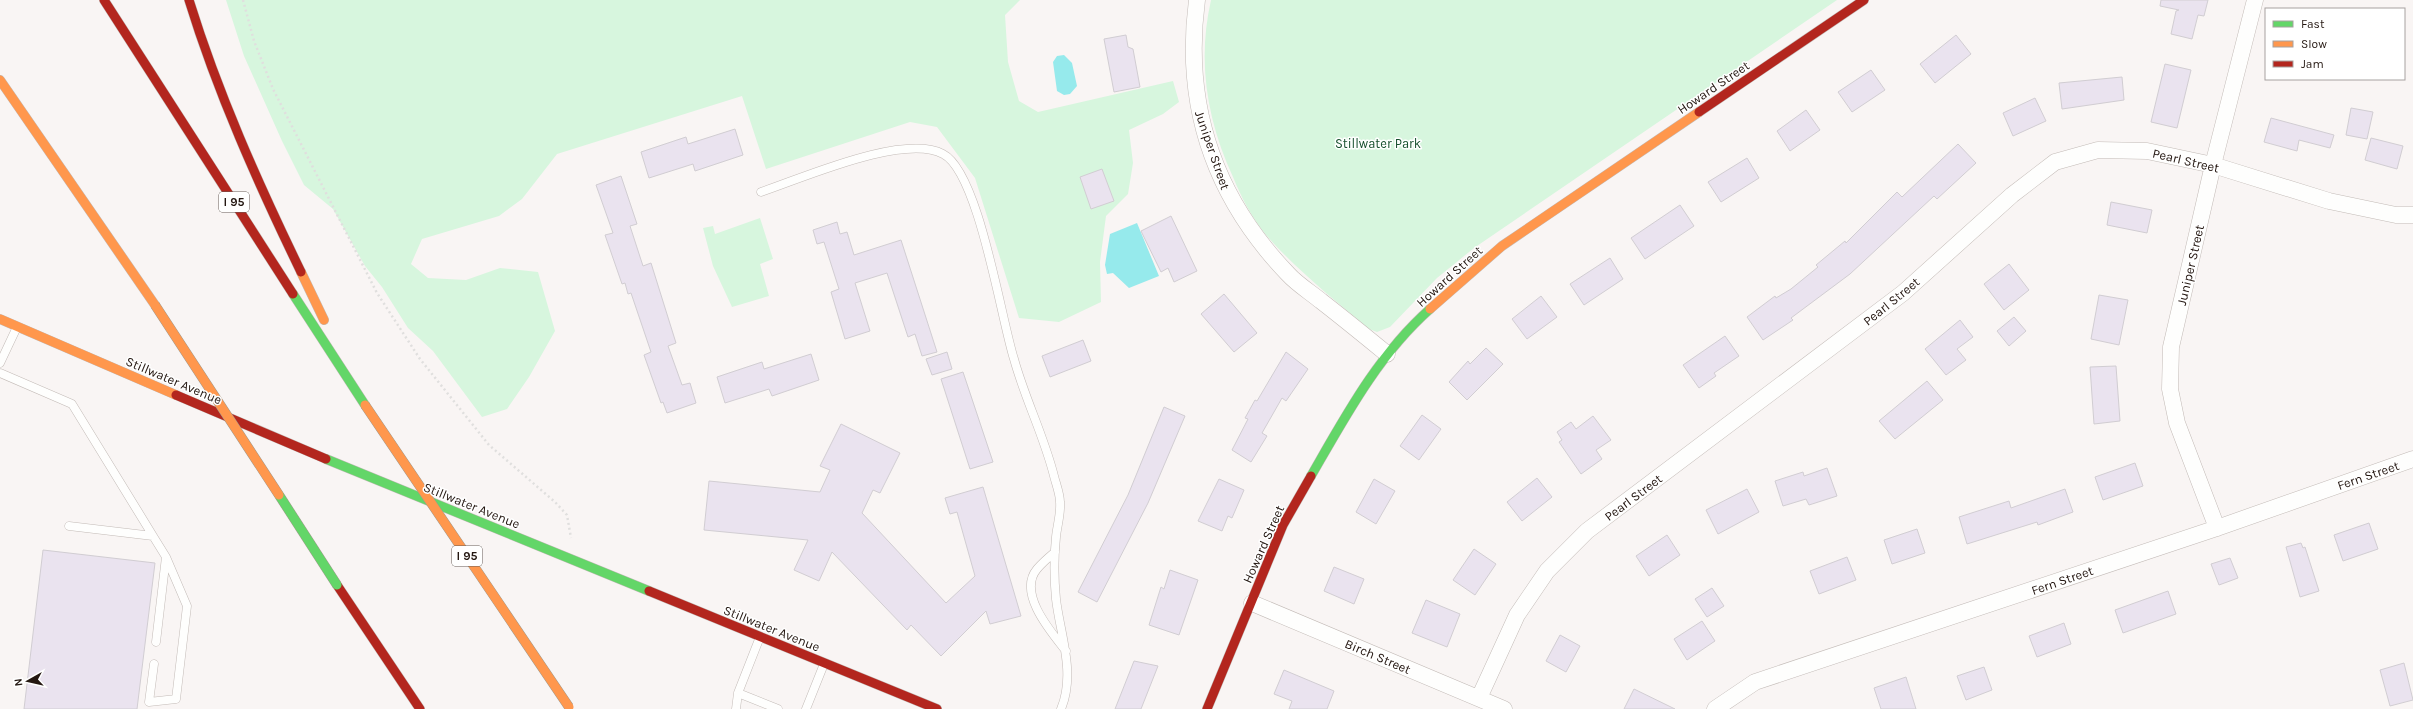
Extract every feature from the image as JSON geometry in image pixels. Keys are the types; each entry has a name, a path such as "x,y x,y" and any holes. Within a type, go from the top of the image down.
{"main road":[{"name":"I 95","path":"104,0 365,405 570,708"},
{"path":"189,0 203,50 233,123 329,331 365,405"},
{"name":"Howard Street","path":"1208,709 1283,525 1356,398 1387,354 1428,311 1502,246 1864,0"},
{"path":"0,80 155,305 336,585 420,709"},
{"name":"Stillwater Avenue","path":"0,319 349,469 937,709"}],"street":[{"name":"Juniper Street","path":"1197,0 1193,53 1198,106 1211,153 1229,197 1253,234 1288,275 1387,354"},
{"name":"Juniper Street","path":"2217,528 2177,423 2170,389 2171,347 2255,0"},
{"name":"Pearl Street","path":"1479,698 1518,615 1547,571 1587,531 1904,293 2012,195 2055,162 2098,150 2147,151 2214,165 2329,201 2396,215 2413,215"},
{"name":"Fern Street","path":"1715,709 1755,682 2217,528 2413,459"},
{"name":"Birch Street","path":"1252,603 1504,709"}],"lane":[{"path":"761,192 878,153 916,147 944,154 963,176 980,221 1013,359 1049,454 1060,502 1055,552 1056,599 1067,654 1065,701 1061,709"},
{"path":"0,363 17,327"},
{"path":"0,373 72,404 166,557 187,606 176,699 149,702 154,664"},
{"path":"68,526 154,536"},
{"path":"1055,552 1036,570 1030,587 1038,614 1067,654"},
{"path":"156,642 166,557"},
{"path":"736,709 738,693 760,637"},
{"path":"806,709 824,663"},
{"path":"738,693 778,709"}],"path":[{"path":"244,0 254,41 273,88 377,293 420,359 489,445 555,502 567,515 571,540 580,563"}],"green space":[{"path":"226,0 1020,0 1005,15 1008,62 1019,101 1038,112 1173,81 1179,102 1163,114 1129,130 1133,163 1128,194 1106,216 1100,262 1101,302 1059,322 1019,318 975,178 937,127 910,122 766,169 742,96 557,154 522,199 499,216 422,239 411,264 428,278 466,280 500,268 538,272 555,331 529,377 507,409 482,417 433,351 408,328 382,287 365,266 333,209 304,185 282,141 244,56"},
{"name":"Stillwater Park","path":"1211,0 1837,0 1474,248 1437,278 1390,327 1377,332 1369,329 1290,260 1266,235 1243,200 1224,156 1211,112 1207,90 1205,46"},
{"path":"760,218 773,259 760,264 769,296 732,307 713,266 703,228 713,226 715,234"}],"water":[{"path":"1064,55 1072,63 1077,86 1070,94 1064,95 1057,91 1053,62 1057,56"},
{"path":"1137,223 1159,276 1129,288 1113,273 1107,274 1105,265 1110,234"}],"building":[{"path":"2161,0 2208,0 2204,16 2198,15 2192,39 2171,34 2176,11 2179,10 2160,6"},
{"path":"1126,35 1128,47 1133,49 1140,87 1114,92 1104,39"},
{"path":"1956,35 1971,54 1935,83 1920,64"},
{"path":"2165,64 2191,70 2177,128 2151,122"},
{"path":"1871,70 1885,90 1852,112 1838,92"},
{"path":"2122,77 2124,100 2062,109 2059,83"},
{"path":"2035,98 2046,121 2013,136 2003,113"},
{"path":"2351,108 2373,112 2367,139 2346,135"},
{"path":"1806,110 1820,130 1790,151 1777,131"},
{"path":"2271,118 2334,135 2330,148 2299,140 2297,151 2264,142"},
{"path":"735,129 743,155 695,171 693,164 649,178 641,152 686,137 688,144"},
{"path":"2371,138 2403,146 2397,169 2365,160"},
{"path":"1958,144 1976,163 1937,199 1934,196 1850,274 1791,318 1793,320 1763,340 1747,317 1775,296 1776,298 1791,289 1818,267 1816,265 1845,241 1846,243 1897,192 1902,197"},
{"path":"1747,158 1759,178 1721,202 1708,182"},
{"path":"1102,169 1114,201 1091,209 1080,177"},
{"path":"621,176 637,224 630,226 643,266 651,263 676,343 668,346 682,385 690,383 696,403 667,413 663,402 661,403 644,355 651,352 631,293 628,294 625,283 622,284 605,235 613,233 596,185"},
{"path":"2111,202 2152,210 2147,233 2107,225"},
{"path":"1680,205 1694,226 1645,259 1631,238"},
{"path":"1171,216 1197,271 1174,282 1168,268 1161,272 1141,231"},
{"path":"837,222 840,234 847,232 854,255 901,240 937,352 922,356 915,334 908,337 887,273 855,283 870,331 845,339 831,292 839,289 824,242 817,244 813,230"},
{"path":"1610,258 1623,279 1584,305 1570,284"},
{"path":"2009,264 2029,290 2004,310 1984,284"},
{"path":"1224,294 1257,333 1234,352 1201,314"},
{"path":"2099,295 2128,300 2119,345 2091,339"},
{"path":"1541,296 1557,317 1527,339 1512,319"},
{"path":"2014,317 2026,331 2009,346 1997,331"},
{"path":"1960,320 1973,337 1957,349 1966,360 1946,375 1925,349"},
{"path":"1725,336 1739,356 1714,373 1716,376 1699,388 1683,365"},
{"path":"1083,340 1091,361 1050,377 1042,356"},
{"path":"1486,348 1503,364 1467,400 1449,382 1468,361 1470,364"},
{"path":"947,352 952,369 932,375 926,359"},
{"path":"1286,352 1308,369 1286,401 1282,398 1262,433 1267,436 1251,462 1232,450 1248,419 1245,418 1255,400 1257,401"},
{"path":"811,354 819,380 772,396 769,389 725,403 717,377 762,362 764,369"},
{"path":"2116,366 2120,421 2094,424 2090,367"},
{"path":"963,372 993,462 970,469 941,379"},
{"path":"1927,381 1943,400 1895,439 1879,421"},
{"path":"1164,407 1185,416 1148,503 1097,602 1078,592 1128,495"},
{"path":"1422,415 1441,429 1419,460 1400,446"},
{"path":"1593,416 1611,440 1596,450 1602,459 1581,474 1559,442 1562,440 1557,432 1571,422 1576,429"},
{"path":"841,424 900,453 880,493 873,490 862,513 946,603 975,576 957,512 950,514 945,498 983,487 1021,616 990,624 986,611 941,656 911,625 907,630 832,552 819,581 794,570 808,540 704,530 709,481 820,492 830,470 820,466"},
{"path":"2135,463 2143,486 2103,500 2095,477"},
{"path":"1827,468 1837,496 1809,505 1806,499 1783,506 1775,481 1803,472 1804,476"},
{"path":"1537,478 1552,497 1522,521 1507,502"},
{"path":"1219,479 1244,490 1232,518 1228,516 1222,531 1198,521"},
{"path":"1374,479 1395,491 1376,524 1356,512"},
{"path":"1747,489 1759,512 1718,534 1706,510"},
{"path":"2065,489 2073,512 2038,525 2037,522 1967,544 1959,517 2009,501 2011,508"},
{"path":"2369,523 2378,549 2343,561 2334,535"},
{"path":"1917,529 1925,553 1892,564 1884,540"},
{"path":"1667,535 1680,555 1649,576 1636,556"},
{"path":"2301,543 2303,548 2305,547 2319,591 2300,597 2286,547"},
{"path":"1474,549 1496,564 1475,595 1453,580"},
{"path":"43,550 155,563 137,709 24,709"},
{"path":"1847,557 1856,580 1819,594 1810,571"},
{"path":"2230,558 2238,578 2219,585 2211,564"},
{"path":"1334,567 1364,579 1354,604 1324,591"},
{"path":"1170,570 1198,580 1179,635 1149,625 1161,587 1164,589"},
{"path":"1712,588 1724,606 1707,617 1695,599"},
{"path":"2168,591 2176,614 2123,633 2115,610"},
{"path":"1426,600 1460,614 1447,647 1412,633"},
{"path":"1702,621 1715,641 1687,660 1674,639"},
{"path":"2064,623 2071,644 2037,657 2029,636"},
{"path":"1560,635 1580,646 1566,672 1546,661"},
{"path":"1134,661 1158,666 1141,709 1115,709"},
{"path":"2404,663 2413,700 2390,706 2380,670"},
{"path":"1984,667 1992,690 1966,700 1957,676"},
{"path":"1284,670 1334,691 1327,709 1289,709 1292,701 1274,694"},
{"path":"1906,677 1916,709 1881,709 1874,688"},
{"path":"1634,689 1675,709 1624,709"}],"traffic: fast":[{"path":"293,294 365,405"},
{"path":"1311,476 1350,409 1378,366 1411,327 1430,309"},
{"path":"326,459 649,591"},
{"path":"279,495 337,585"}],"traffic: slow":[{"path":"0,80 155,305"},
{"path":"1430,309 1502,246 1699,112"},
{"path":"301,272 324,320"},
{"path":"155,305 279,495"},
{"path":"0,319 176,395"},
{"path":"365,405 569,707"}],"traffic: jam":[{"path":"104,0 293,294"},
{"path":"189,0 200,35 226,104 269,205 301,272"},
{"path":"1699,112 1864,0"},
{"path":"176,395 326,459"},
{"path":"1207,709 1283,525 1311,476"},
{"path":"337,585 420,709"},
{"path":"649,591 937,709"}]}
